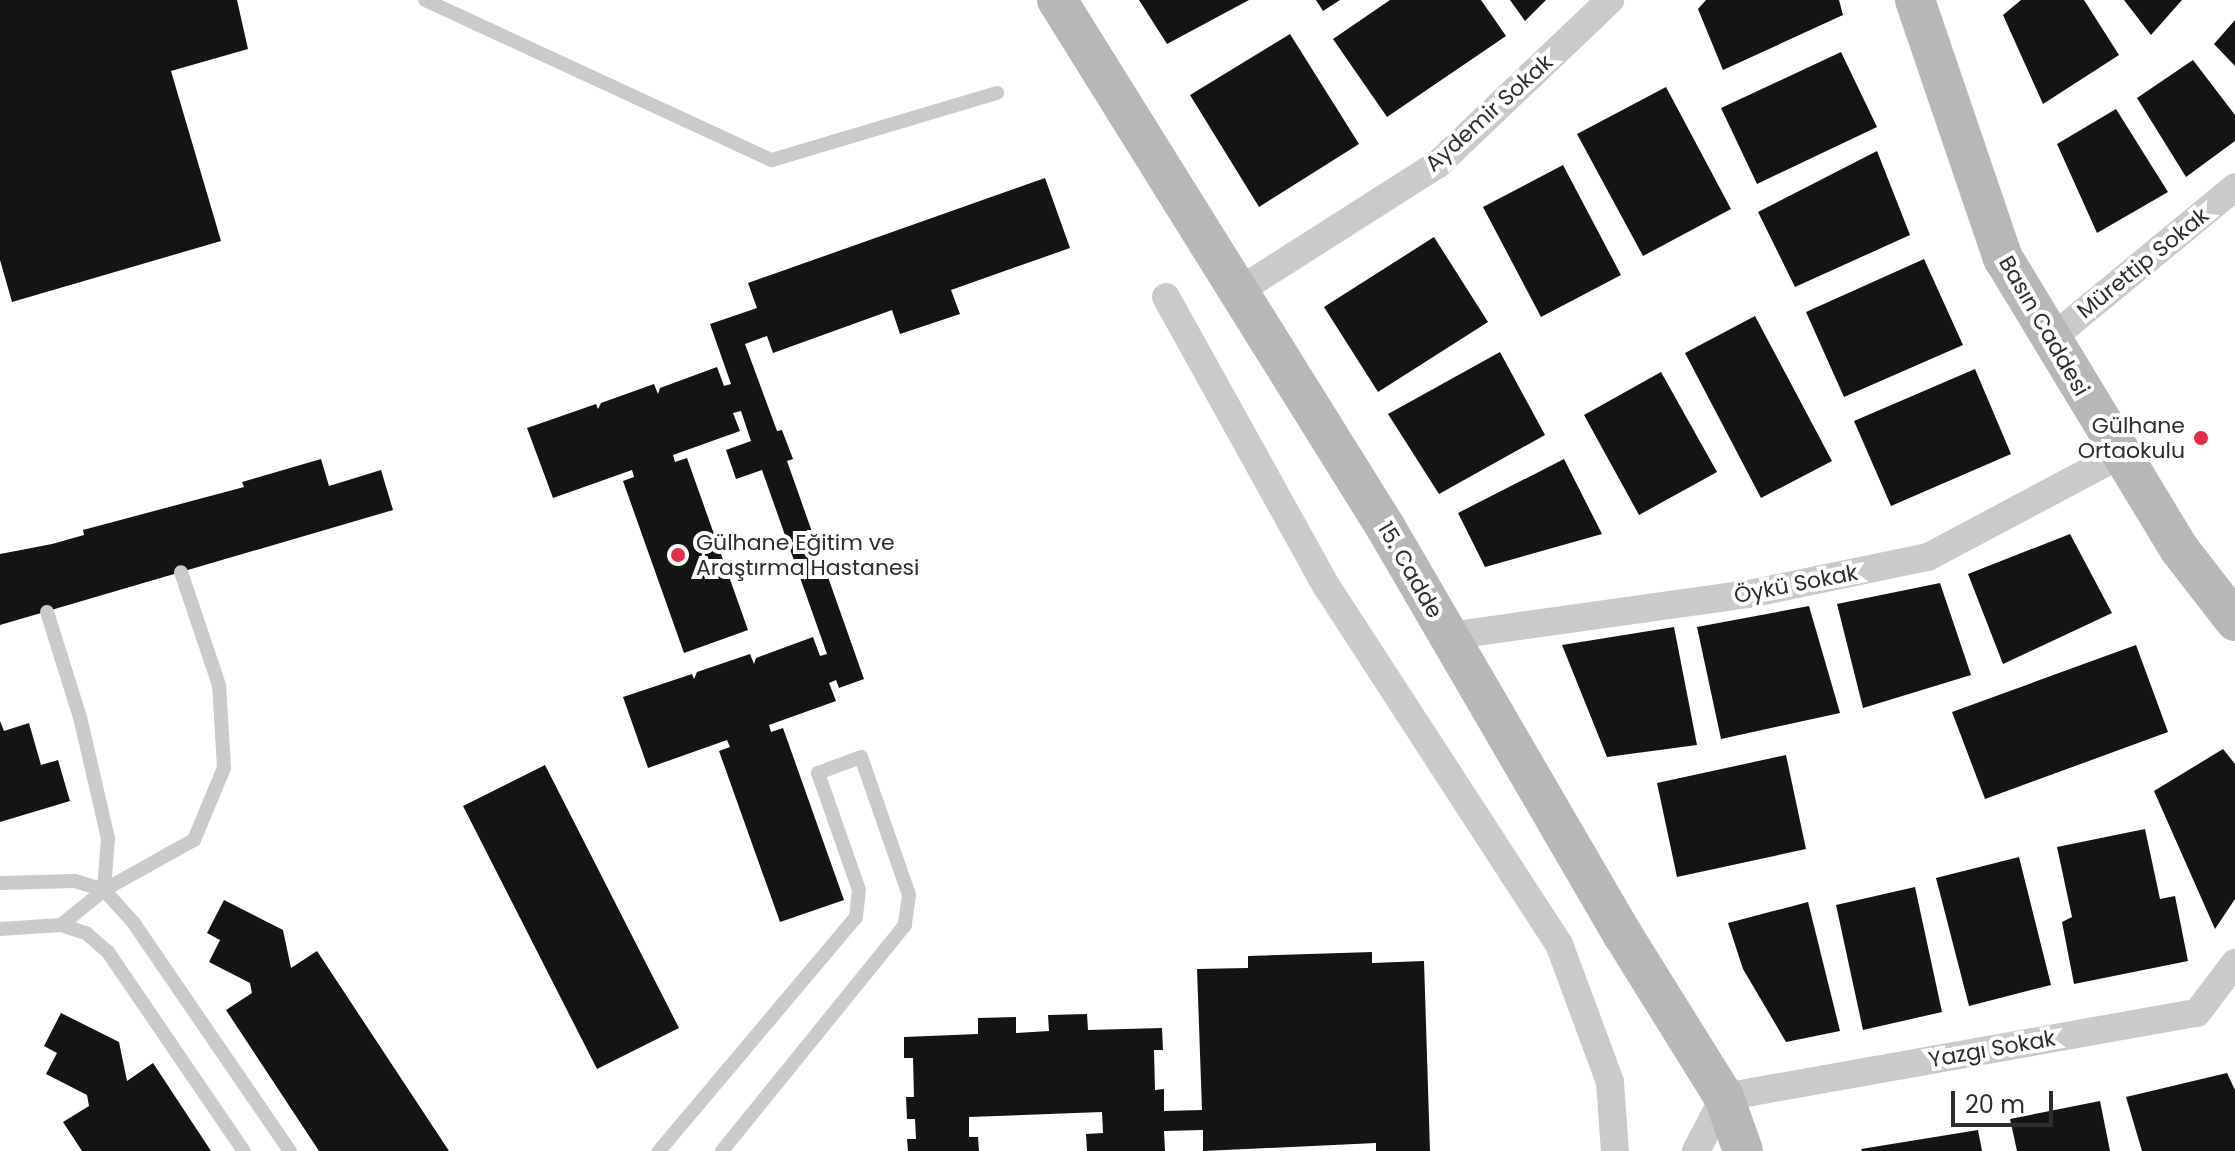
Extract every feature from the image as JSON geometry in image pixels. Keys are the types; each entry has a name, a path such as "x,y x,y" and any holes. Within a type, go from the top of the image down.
{"street":[{"name":"15. Cadde","path":"1057,0 1449,636 1623,935 1724,1097 1743,1151"},
{"name":"Aydemir Sokak","path":"1237,292 1438,164 1610,0"},
{"name":"Basın Caddesi","path":"1921,3 2003,258 2180,550 2235,621"},
{"name":"Mürettip Sokak","path":"2052,338 2235,187"},
{"path":"1166,297 1327,587 1559,944 1610,1082 1615,1151"},
{"name":"Öykü Sokak","path":"1449,636 1749,594 1928,557 2120,455"},
{"name":"Yazgı Sokak","path":"1724,1097 2197,1013 2235,963"},
{"path":"1696,1151 1724,1097"}],"lane":[{"path":"425,0 772,160 997,93"},
{"path":"61,925 104,890 194,840 224,768 219,685 181,572"},
{"path":"47,612 80,717 108,838 104,890"},
{"path":"659,1151 856,917 859,890 818,773 861,757 909,895 905,925 722,1151"},
{"path":"0,883 75,881 104,890 133,922 290,1151"},
{"path":"0,929 61,925 86,933 108,952 244,1151"}],"building":[{"path":"0,0 237,0 248,49 171,71 221,241 12,302 0,260"},
{"path":"1139,0 1249,0 1167,44"},
{"path":"1316,0 1340,0 1323,11"},
{"path":"1390,0 1481,0 1506,36 1387,117 1333,39"},
{"path":"1510,0 1546,0 1525,21"},
{"path":"1706,0 1839,0 1843,15 1723,70 1698,9"},
{"path":"2021,0 2084,0 2119,55 2043,104 2003,15"},
{"path":"2124,0 2182,0 2151,35"},
{"path":"2235,20 2235,66 2214,44"},
{"path":"1290,34 1359,144 1259,207 1190,95"},
{"path":"1841,52 1877,127 1757,184 1721,108"},
{"path":"2193,60 2235,115 2235,141 2186,177 2137,98"},
{"path":"1666,87 1731,209 1643,256 1577,134"},
{"path":"2116,109 2168,192 2097,233 2057,144"},
{"path":"1877,151 1910,235 1795,287 1758,212"},
{"path":"1563,165 1621,275 1541,317 1483,207"},
{"path":"1045,178 1070,248 951,290 960,314 900,334 892,310 773,353 767,336 745,344 777,431 782,430 793,459 787,461 864,679 839,688 836,680 829,683 836,701 769,725 771,732 783,728 844,900 780,922 719,751 730,747 727,740 648,768 623,697 692,674 694,679 697,672 750,654 754,664 756,658 813,637 820,656 827,654 762,470 736,479 726,450 751,441 741,411 733,413 740,431 673,455 675,462 687,458 748,630 684,653 623,481 634,477 632,470 553,498 527,428 596,404 598,409 601,403 654,384 658,394 660,388 717,367 724,386 731,384 710,324 757,308 748,283"},
{"path":"1434,237 1488,322 1378,392 1324,307"},
{"path":"1924,259 1963,345 1844,397 1806,312"},
{"path":"1755,316 1832,461 1761,498 1685,353"},
{"path":"1500,352 1545,435 1439,494 1388,414"},
{"path":"1975,369 2011,454 1891,506 1854,421"},
{"path":"1661,372 1717,472 1639,515 1584,415"},
{"path":"321,459 329,486 381,470 393,510 0,625 0,554 84,535 83,530 244,487 242,482"},
{"path":"1564,459 1602,534 1485,567 1458,513"},
{"path":"2070,534 2112,613 2003,664 1968,574"},
{"path":"1940,583 1971,675 1863,708 1837,604"},
{"path":"1809,606 1840,713 1721,739 1697,627"},
{"path":"1674,627 1697,745 1607,757 1562,645"},
{"path":"2136,645 2168,732 1985,799 1952,712"},
{"path":"0,721 4,731 29,723 41,765 58,760 70,801 0,822"},
{"path":"2223,749 2235,764 2235,899 2215,929 2154,791"},
{"path":"1786,755 1806,849 1677,877 1657,783"},
{"path":"545,765 679,1028 597,1069 463,806"},
{"path":"2145,829 2160,899 2175,896 2188,961 2074,984 2062,922 2072,917 2057,847"},
{"path":"2019,857 2051,985 1969,1006 1936,878"},
{"path":"1915,887 1942,1012 1863,1030 1836,905"},
{"path":"224,900 283,930 291,968 317,951 449,1151 319,1151 226,1010 252,993 250,983 209,962 220,940 207,933"},
{"path":"1808,902 1840,1031 1786,1042 1743,969 1728,923"},
{"path":"1372,952 1372,963 1424,961 1430,1151 1376,1151 1376,1143 1203,1151 1203,1130 1164,1131 1165,1151 1087,1151 1086,1134 1103,1133 1102,1112 969,1117 969,1137 978,1137 979,1151 908,1151 907,1139 916,1139 915,1119 907,1119 906,1097 914,1097 913,1058 904,1058 904,1037 978,1034 978,1018 1016,1017 1016,1033 1049,1031 1048,1015 1087,1014 1088,1030 1162,1028 1163,1050 1154,1050 1155,1090 1164,1089 1164,1111 1202,1110 1197,969 1248,968 1248,956"},
{"path":"61,1013 119,1042 127,1081 153,1063 211,1151 82,1151 63,1122 89,1106 87,1095 46,1074 57,1053 44,1046"},
{"path":"2227,1073 2235,1090 2235,1151 2142,1151 2126,1097"},
{"path":"2100,1101 2110,1151 2017,1151 2010,1119"},
{"path":"1978,1130 1982,1151 1861,1149"}],"place":[{"name":"Gülhane Ortaokulu","path":"2201,438"},
{"name":"Gülhane Eğitim ve Araştırma Hastanesi","path":"678,555"}]}
